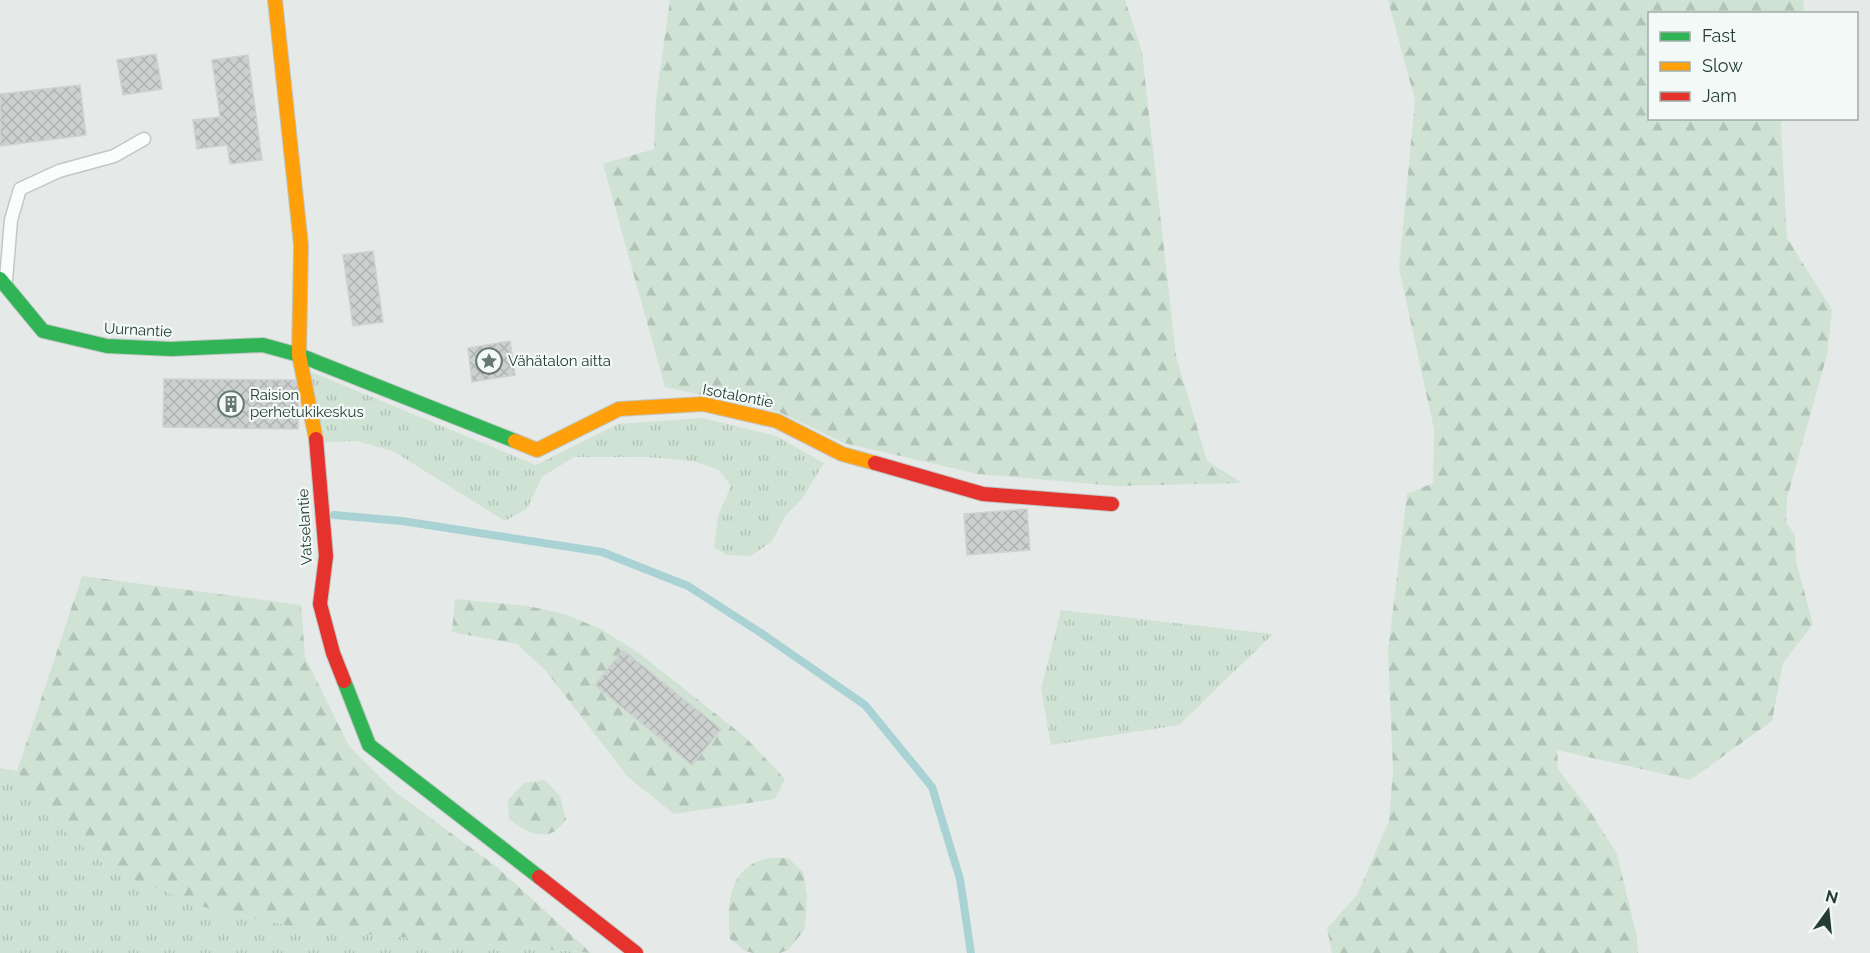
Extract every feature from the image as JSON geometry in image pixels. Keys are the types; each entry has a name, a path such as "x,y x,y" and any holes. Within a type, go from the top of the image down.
{"street":[{"name":"Vatselantie","path":"275,0 301,245 299,355 317,446 326,556 320,604 333,653 369,745 636,953"},
{"name":"Uurnantie","path":"3,281 43,331 107,346 171,349 262,345 299,355"},
{"name":"Isotalontie","path":"299,355 537,450 620,409 703,404 777,421 842,454 983,494 1112,504"}],"lane":[{"path":"3,281 11,220 20,189 59,171 114,156 144,139"}],"green space":[{"path":"670,0 1125,0 1142,52 1176,356 1207,461 1242,483 1116,486 978,474 844,443 777,411 665,387 603,164 654,149 656,99"},
{"path":"1388,0 1803,0 1804,12 1648,12 1648,120 1782,120 1787,238 1832,310 1827,355 1787,498 1786,522 1795,535 1796,561 1813,624 1783,663 1772,721 1690,780 1557,750 1558,769 1588,808 1617,854 1637,937 1638,953 1332,953 1327,928 1357,895 1389,821 1393,770 1388,651 1407,494 1433,483 1434,429 1399,268 1415,100"},
{"path":"309,371 536,465 618,424 702,418 776,436 824,463 802,499 785,516 772,541 751,556 726,555 714,547 718,516 731,486 719,470 693,461 647,457 574,457 542,477 527,509 505,521 393,451 356,441 325,442"},
{"path":"82,576 301,605 305,657 349,746 394,791 497,867 591,953 304,929 207,908 110,870 53,821 17,771"},
{"path":"455,599 528,606 564,614 601,629 640,654 745,737 785,779 775,799 674,814 628,777 546,671 517,644 452,632"},
{"path":"1061,610 1273,634 1179,725 1051,745 1041,689"},
{"path":"0,768 17,771 53,821 207,908 304,929 591,953 0,953"},
{"path":"545,780 560,796 566,820 555,831 543,835 525,829 509,819 508,800 524,783"},
{"path":"767,858 788,858 803,872 807,895 805,929 788,950 780,953 745,951 730,939 730,903 736,881 752,864"}],"building":[{"path":"156,54 162,89 123,95 117,60"},
{"path":"248,55 262,160 230,164 227,145 197,149 193,120 220,117 212,60"},
{"path":"80,85 86,135 0,146 0,94"},
{"path":"373,251 383,322 353,326 343,255"},
{"path":"510,341 515,375 472,382 468,348"},
{"name":"Raision perhetukikeskus","path":"164,379 299,380 298,429 163,427"},
{"path":"1027,509 1030,550 967,555 964,514"},
{"path":"623,650 721,729 692,765 595,685"}],"waterway":[{"path":"334,515 402,521 602,552 688,586 761,633 865,705 932,787 960,879 971,953"}],"traffic: fast":[{"path":"0,279 43,331 107,346 171,349 263,345 299,355 515,441"},
{"path":"344,681 369,745 539,877"}],"traffic: slow":[{"path":"275,0 301,245 299,355 316,439"},
{"path":"515,441 537,450 619,409 703,404 777,421 842,454 875,463"}],"traffic: jam":[{"path":"316,439 326,556 320,604 333,653 344,681"},
{"path":"875,463 983,494 1112,504"},
{"path":"539,877 636,953"}],"place":[{"name":"Vähätalon aitta","path":"489,361"},
{"name":"Raision perhetukikeskus","path":"231,404"}]}
